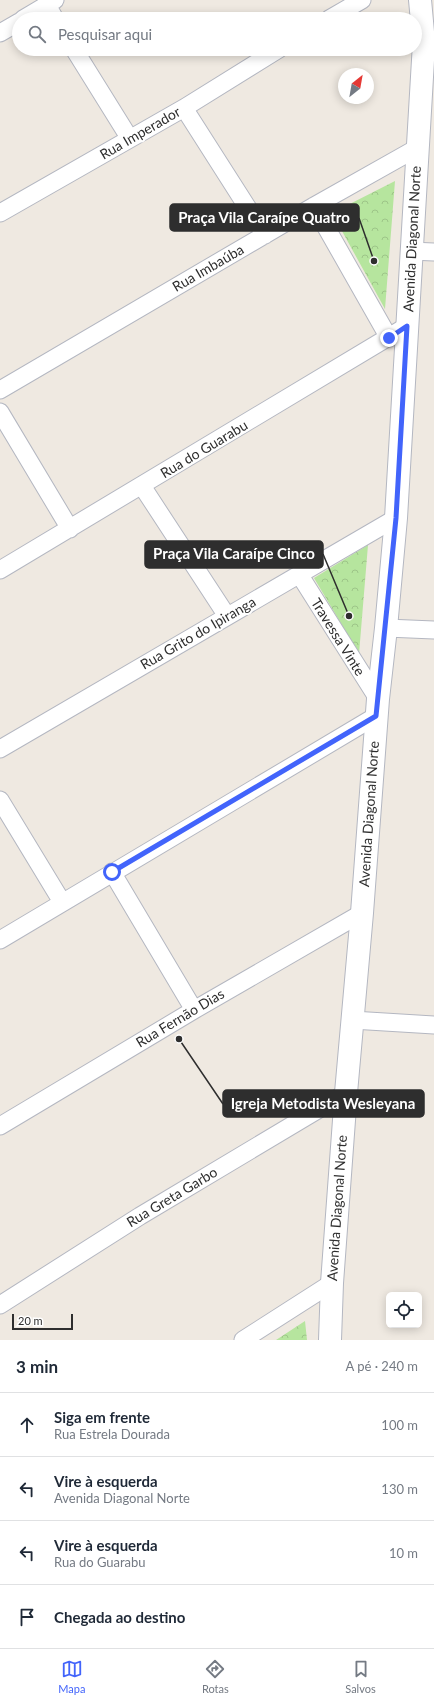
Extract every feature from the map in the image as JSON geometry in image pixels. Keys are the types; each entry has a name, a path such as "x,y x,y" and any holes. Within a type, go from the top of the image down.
{"street":[{"path":"341,12 362,0"},
{"name":"Avenida Diagonal Norte","path":"420,0 421,12"},
{"path":"41,12 52,8"},
{"name":"Avenida Diagonal Norte","path":"330,1340 332,1283 346,1093 362,913 377,708 396,518 398,332 410,251 424,43 422,22"},
{"path":"0,33 12,26"},
{"path":"78,56 130,139"},
{"name":"Rua Imperador","path":"0,213 184,108 268,56"},
{"path":"184,108 265,235"},
{"name":"Rua Imbaúba","path":"0,390 314,206 417,148"},
{"path":"314,206 398,332"},
{"path":"410,251 434,252"},
{"name":"Rua do Guarabu","path":"0,570 398,332"},
{"path":"0,412 70,529"},
{"path":"142,486 227,616"},
{"name":"Rua Grito do Ipiranga","path":"0,748 396,518"},
{"name":"Travessa Vinte","path":"299,574 377,708"},
{"path":"386,628 434,630"},
{"path":"0,940 377,708"},
{"path":"0,800 62,902"},
{"path":"112,872 194,1010"},
{"name":"Rua Fernão Dias","path":"0,1126 194,1010 362,913"},
{"path":"352,1020 434,1025"},
{"name":"Rua Greta Garbo","path":"0,1305 140,1216 346,1093"},
{"path":"243,1340 332,1283"}],"green space":[{"path":"395,181 385,309 332,213"},
{"path":"368,545 359,654 314,578"},
{"path":"305,1321 307,1340 276,1340"}],"place":[{"name":"Praça Vila Caraípe Quatro","path":"374,261"},
{"name":"Praça Vila Caraípe Cinco","path":"349,616"},
{"name":"Igreja Metodista Wesleyana","path":"179,1039"}],"route":[{"path":"112,872 376,716 396,518 407,326 389,338"}]}
